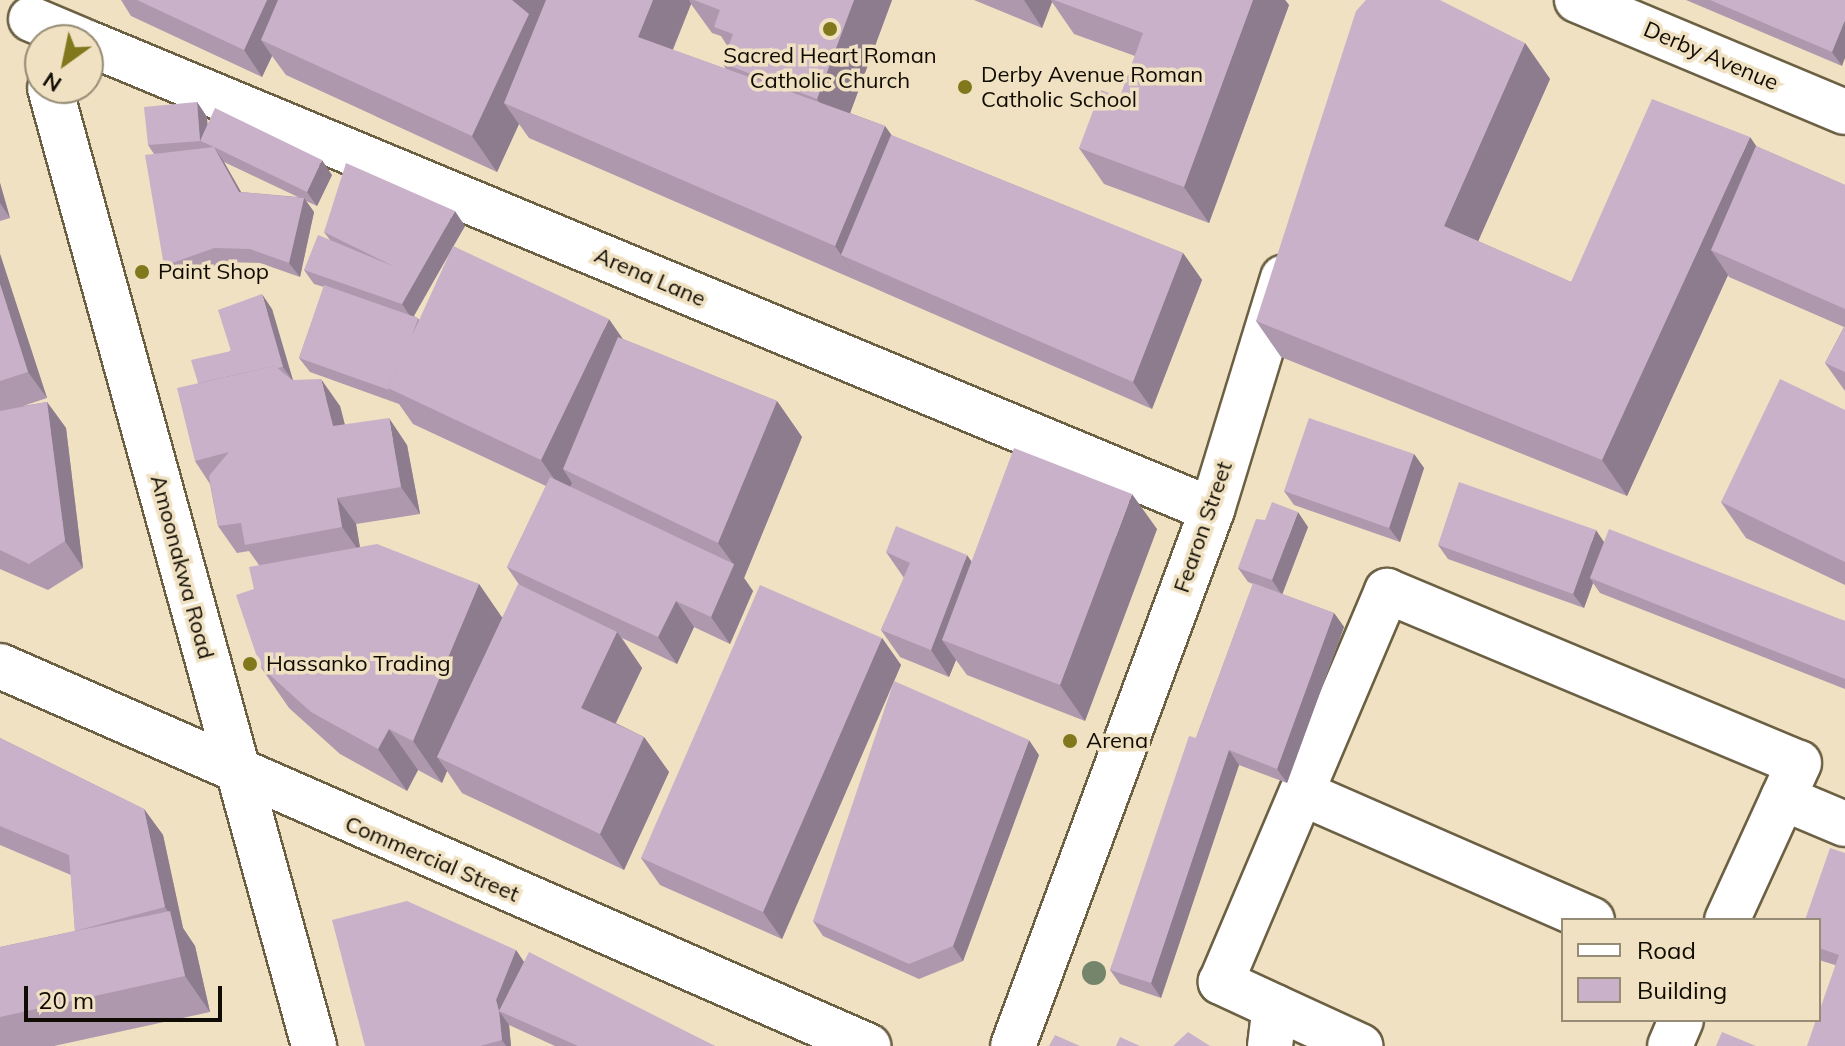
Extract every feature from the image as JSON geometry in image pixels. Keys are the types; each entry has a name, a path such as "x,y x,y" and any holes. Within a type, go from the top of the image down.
{"street":[{"name":"Derby Avenue","path":"1577,0 1845,112"},
{"name":"Arena Lane","path":"104,50 1212,510"},
{"name":"Amoonakwa Road","path":"54,104 236,775 314,1046"},
{"name":"Fearon Street","path":"1013,1046 1212,510 1295,240"},
{"path":"1360,1046 1272,1026 1221,982 1306,795 1387,591 1799,763 1728,918"},
{"name":"Commercial Street","path":"0,666 236,775 868,1046"},
{"path":"1306,795 1587,918"},
{"path":"1783,798 1845,824"},
{"path":"1670,1046 1680,1022"}],"building":[{"path":"137,0 267,0 244,50"},
{"path":"278,0 512,0 529,14 472,136 261,40"},
{"path":"546,0 653,0 638,37 885,126 835,246 504,103"},
{"path":"694,0 854,0 817,99 722,63 733,34 714,27 720,10"},
{"path":"1054,0 1253,0 1184,187 1079,148 1101,90 1120,97 1143,33"},
{"path":"1366,0 1440,0 1525,43 1444,226 1571,282 1652,99 1750,137 1602,460 1256,321 1356,11"},
{"path":"1710,0 1845,0 1845,20 1832,52"},
{"path":"197,102 200,141 148,145 144,107"},
{"path":"215,108 322,160 307,192 200,141"},
{"path":"891,135 1183,253 1133,382 841,255"},
{"path":"1756,146 1845,185 1845,309 1711,250"},
{"path":"214,147 239,192 304,198 289,263 250,249 214,248 164,266 145,155"},
{"path":"346,163 455,211 402,304 304,270 318,235 395,267 324,232"},
{"path":"453,246 609,319 541,460 388,388"},
{"path":"0,284 28,372 0,381"},
{"path":"324,285 418,318 389,390 299,358"},
{"path":"262,294 283,367 275,366 198,383 191,360 231,351 218,310"},
{"path":"1845,326 1845,372 1825,363"},
{"path":"618,337 777,401 718,543 563,469"},
{"path":"275,366 292,380 321,379 333,426 389,418 401,487 337,498 342,527 245,545 241,523 218,526 209,476 229,452 195,461 177,388"},
{"path":"1780,379 1845,410 1845,562 1721,502"},
{"path":"47,402 65,541 29,564 0,550 0,411"},
{"path":"1309,418 1414,454 1389,528 1284,491"},
{"path":"1014,448 1132,494 1060,685 942,640"},
{"path":"550,477 734,564 711,617 676,601 658,637 507,567"},
{"path":"1459,482 1596,530 1573,594 1438,545"},
{"path":"1272,502 1298,512 1272,580 1238,568 1256,519 1265,520"},
{"path":"896,526 967,555 931,650 881,630 910,563 886,552"},
{"path":"1609,529 1845,621 1845,679 1590,578"},
{"path":"377,544 479,584 413,741 389,729 378,749 311,712 260,666 236,595 254,589 249,567"},
{"path":"1253,583 1334,613 1277,769 1229,750 1151,983 1110,970 1189,736 1196,738"},
{"path":"518,584 617,632 581,708 644,737 600,834 437,757"},
{"path":"760,585 882,638 763,912 641,858"},
{"path":"894,681 1029,740 953,946 909,964 813,921"},
{"path":"0,738 144,809 165,907 75,931 69,855 0,826"},
{"path":"1830,848 1845,853 1845,1046 1807,1046 1815,1022 1821,1022 1821,1006 1839,955 1821,949 1821,918 1806,918"},
{"path":"407,901 516,950 496,1000 502,1040 480,1046 365,1046 332,920"},
{"path":"170,911 185,976 0,1017 0,947"},
{"path":"529,952 715,1046 578,1046 499,1011"},
{"path":"1188,1032 1210,1046 1173,1046"},
{"path":"1722,1032 1756,1046 1716,1046"},
{"path":"1055,1035 1080,1046 1049,1046"},
{"path":"1120,1037 1140,1046 1116,1046"}],"place":[{"name":"Sacred Heart Roman Catholic Church","path":"830,29"},
{"name":"Derby Avenue Roman Catholic School","path":"965,87"},
{"name":"Paint Shop","path":"142,272"},
{"name":"Hassanko Trading","path":"250,664"},
{"name":"Arena","path":"1070,741"}]}
